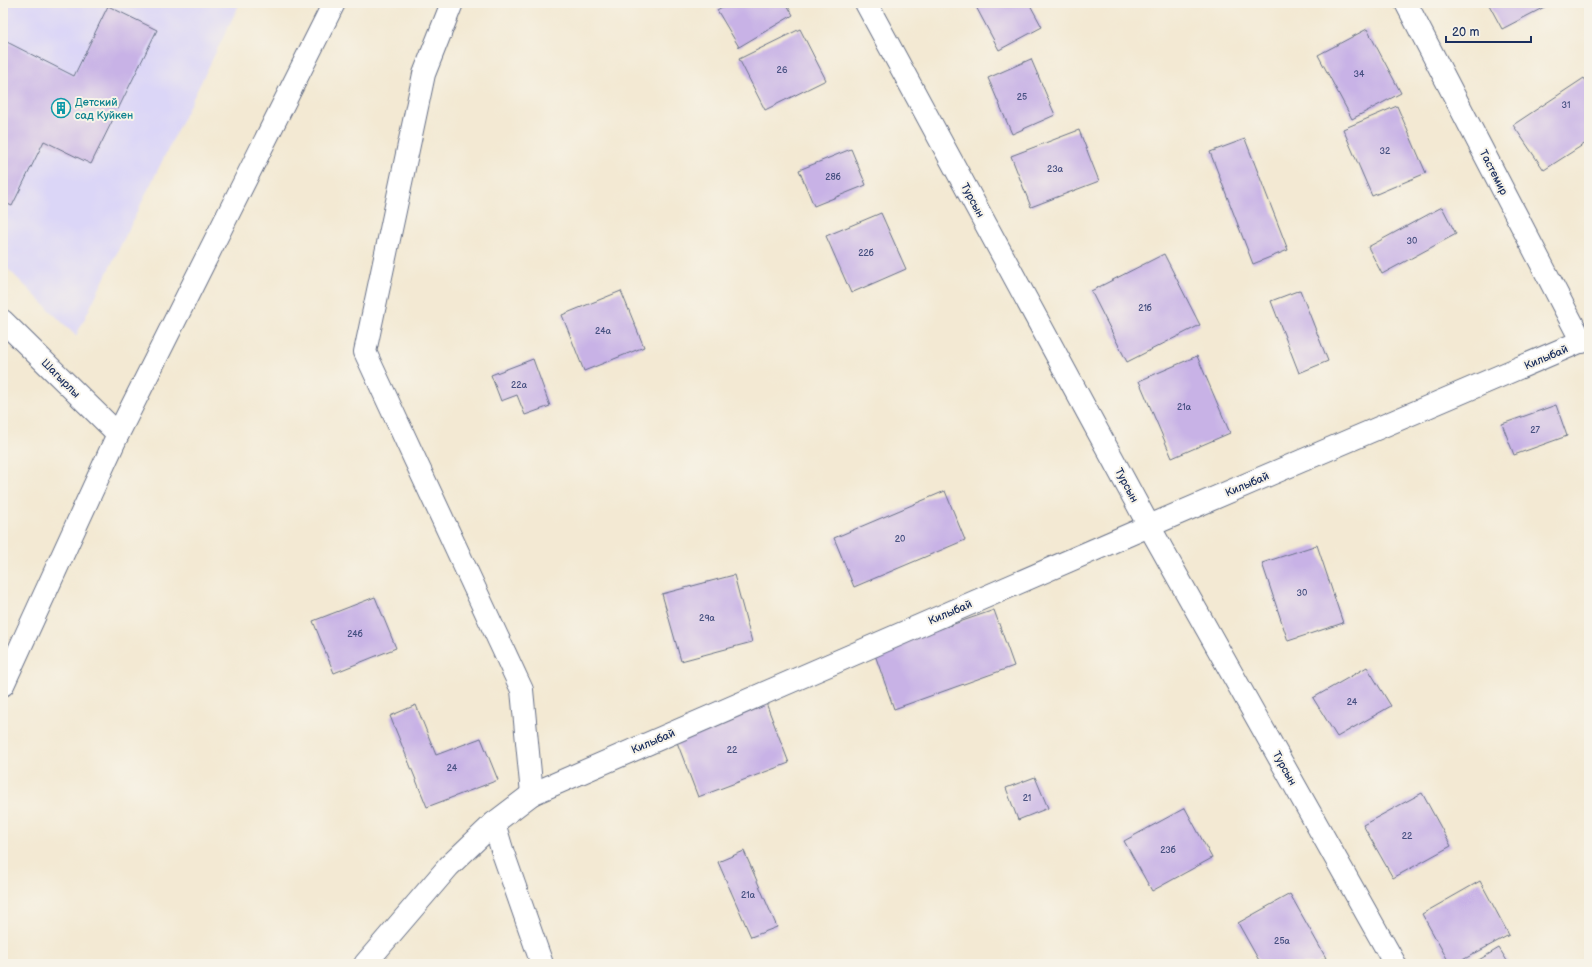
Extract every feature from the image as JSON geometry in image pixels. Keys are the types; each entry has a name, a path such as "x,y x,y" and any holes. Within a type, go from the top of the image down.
{"street":[{"path":"3,685 118,434 334,3"},
{"path":"452,3 424,74 365,352 522,690 532,794"},
{"name":"Турсын","path":"866,3 1149,526 1395,964"},
{"name":"Тастемир","path":"1406,3 1585,340"},
{"name":"Шагырлы","path":"3,321 118,434"},
{"name":"Килыбай","path":"364,964 449,866 494,823 532,794 1149,526 1585,340"},
{"path":"494,823 542,964"}],"shaded area":[{"path":"3,3 240,3 76,336 3,264"}],"building":[{"path":"729,3 786,3 793,15 739,47 717,10"},
{"path":"974,3 1029,3 1042,27 999,50"},
{"path":"1488,3 1552,3 1502,29"},
{"name":"Детский сад Куйкен","path":"108,6 157,30 91,164 44,141 12,206 3,202 3,40 74,76"},
{"path":"800,29 826,80 765,110 739,59"},
{"path":"1367,29 1401,93 1352,119 1318,55"},
{"path":"1031,59 1055,115 1012,134 988,78"},
{"path":"1584,78 1589,85 1589,141 1544,170 1513,125"},
{"path":"1397,106 1426,173 1372,196 1343,129"},
{"path":"1079,130 1099,181 1031,207 1011,156"},
{"path":"1245,139 1288,250 1253,264 1210,152"},
{"path":"851,149 866,185 814,206 799,170"},
{"path":"1442,207 1456,234 1382,274 1368,247"},
{"path":"881,213 906,269 851,293 826,236"},
{"path":"1164,254 1200,325 1127,362 1091,291"},
{"path":"1300,290 1328,361 1299,373 1271,301"},
{"path":"621,291 644,347 584,371 562,315"},
{"path":"1197,356 1230,433 1172,458 1139,381"},
{"path":"533,359 550,406 525,415 517,395 501,401 491,375"},
{"path":"1556,405 1567,436 1514,455 1502,424"},
{"path":"945,491 965,540 854,587 834,538"},
{"path":"1317,545 1343,623 1288,641 1262,563"},
{"path":"734,575 752,642 681,661 662,594"},
{"path":"375,597 396,648 334,673 313,621"},
{"path":"994,610 1014,666 894,709 874,652"},
{"path":"1367,667 1391,706 1337,737 1313,698"},
{"path":"766,703 789,763 698,797 675,737"},
{"path":"416,705 436,755 481,738 498,780 427,807 390,716"},
{"path":"1035,777 1048,808 1018,820 1006,788"},
{"path":"1422,793 1451,846 1393,878 1363,825"},
{"path":"1185,808 1212,858 1152,891 1124,841"},
{"path":"744,851 777,927 751,937 718,862"},
{"path":"1480,881 1509,935 1455,964 1450,964 1422,914"},
{"path":"1290,894 1326,958 1315,964 1261,964 1238,923"},
{"path":"1499,948 1509,964 1472,964"}],"place":[{"name":"Детский сад Куйкен","path":"61,108"}]}
